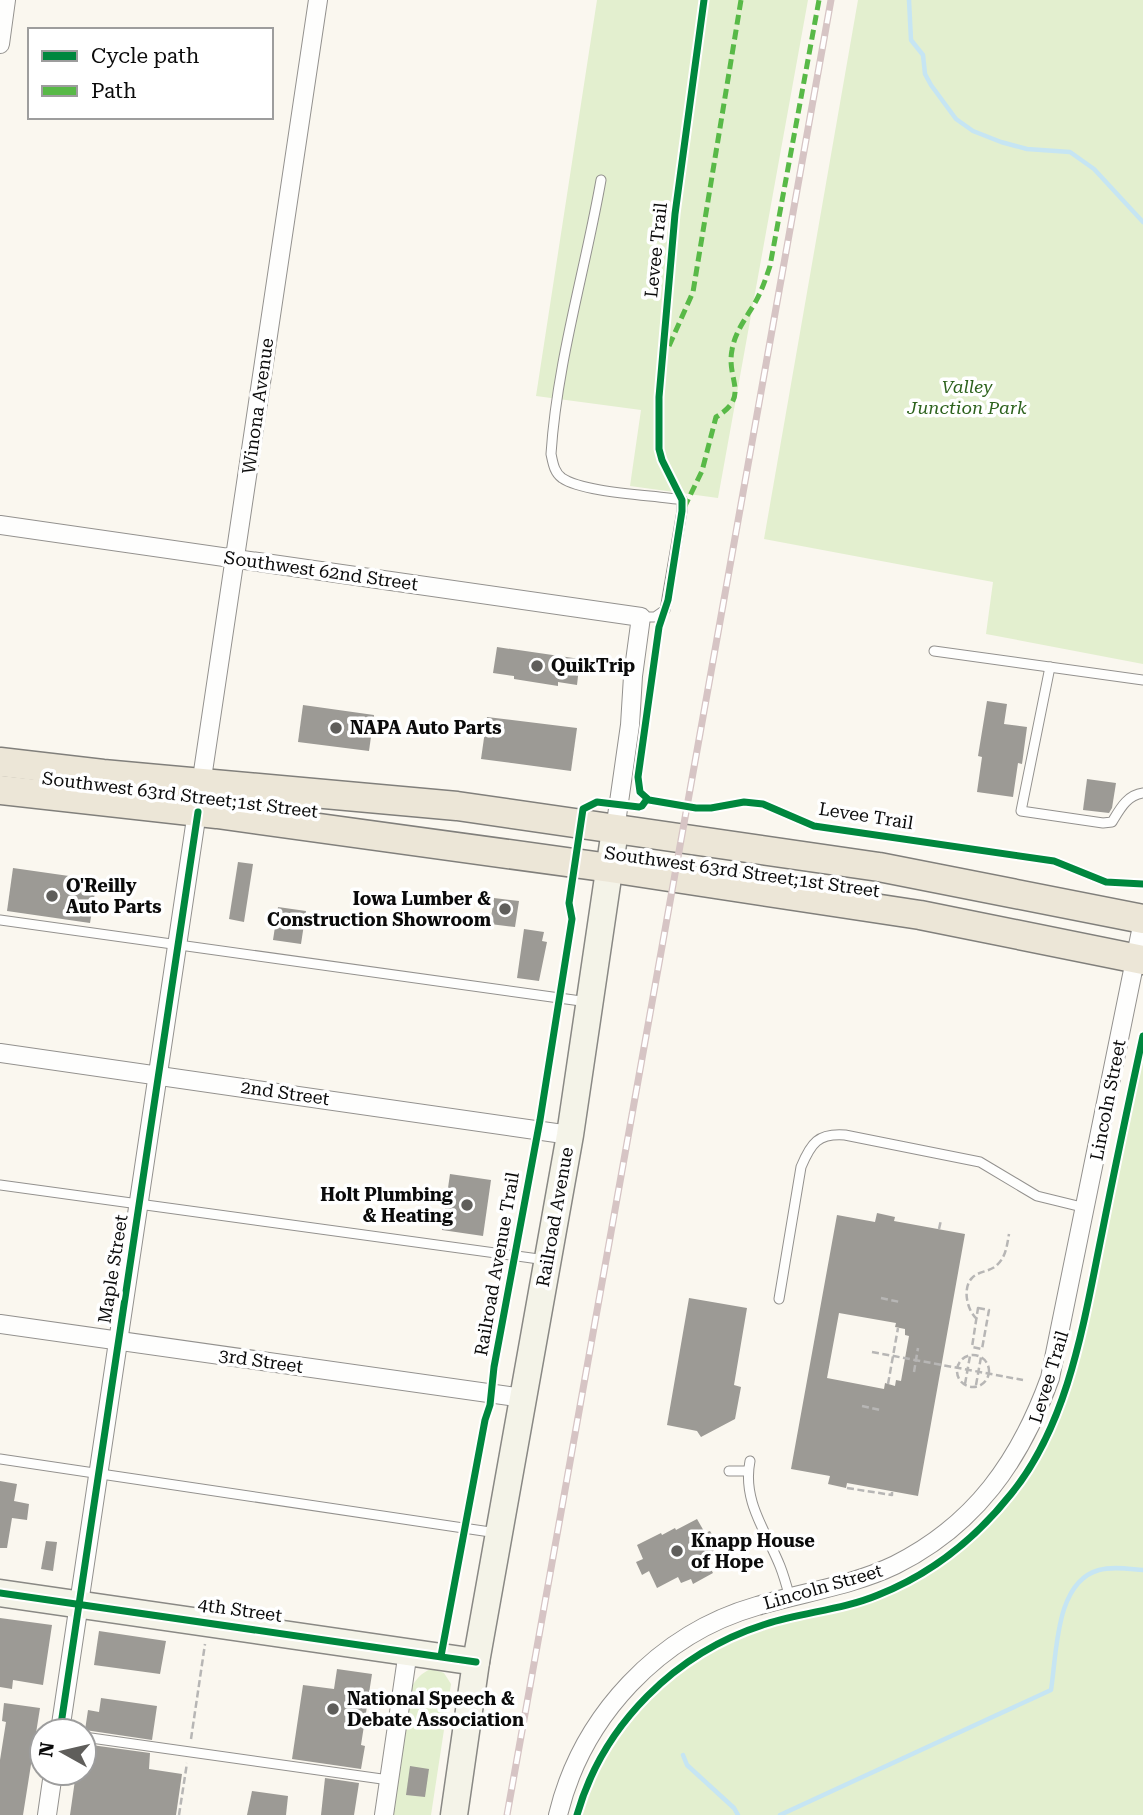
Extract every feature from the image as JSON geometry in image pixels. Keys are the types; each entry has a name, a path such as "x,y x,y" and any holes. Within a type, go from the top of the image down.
{"main road":[{"name":"Southwest 63rd Street;1st Street","path":"0,762 457,806 879,867 1143,920"},
{"name":"Southwest 63rd Street;1st Street","path":"0,790 198,812 610,868 920,915 1139,959"},
{"name":"Railroad Avenue","path":"454,1815 476,1662 570,1135 615,830"},
{"name":"4th Street","path":"0,1593 476,1662"}],"street":[{"path":"0,44 6,0"},
{"name":"Winona Avenue","path":"198,812 318,0"},
{"name":"Southwest 62nd Street","path":"0,525 641,617"},
{"name":"Railroad Avenue","path":"615,830 630,725 634,663 641,617"},
{"name":"Maple Street","path":"62,1717 198,812"},
{"name":"Lincoln Street","path":"558,1815 576,1759 604,1715 642,1671 694,1632 756,1606 873,1575 921,1550 967,1515 1018,1452 1050,1378 1139,959 1143,920"},
{"name":"2nd Street","path":"0,1053 570,1135"},
{"name":"3rd Street","path":"0,1324 523,1398"},
{"path":"384,1815 408,1651"},
{"path":"47,1815 51,1787"}],"lane":[{"path":"601,180 589,252 569,329 551,454 560,477 571,482 612,491 682,500 667,604 662,614 641,617"},
{"path":"934,651 1143,680"},
{"path":"1051,667 1021,811 1112,822 1126,801 1135,794 1143,793"},
{"path":"0,920 590,1002"},
{"path":"779,1299 801,1167 808,1150 818,1138 831,1134 980,1162 1037,1196 1086,1208"},
{"path":"0,1185 547,1260"},
{"path":"0,1459 499,1533"},
{"path":"750,1461 750,1499 780,1566 790,1598"},
{"path":"729,1471 748,1471"},
{"path":"98,1739 389,1780"}],"path":[{"path":"939,1229 941,1220"},
{"path":"977,1320 967,1303 970,1282 975,1275 988,1272 999,1264 1004,1256 1009,1234"},
{"path":"881,1298 900,1302"},
{"path":"978,1308 989,1310 982,1349 977,1348 972,1347 978,1308"},
{"path":"888,1384 898,1328"},
{"path":"914,1372 918,1348"},
{"path":"975,1355 977,1348"},
{"path":"872,1352 1023,1380"},
{"path":"965,1384 970,1355"},
{"path":"970,1355 986,1361 988,1373 984,1382 976,1386 965,1384 959,1378 957,1368 962,1359 970,1355"},
{"path":"976,1386 981,1357"},
{"path":"862,1406 880,1410"},
{"path":"847,1488 892,1496 892,1492"},
{"path":"179,1815 205,1644"}],"green space":[{"path":"597,0 808,0 718,498 630,486 641,410 536,396"},
{"name":"Valley Junction Park","path":"858,0 1143,0 1143,664 986,634 993,582 764,539"},
{"path":"1143,1054 1143,1815 581,1815 607,1754 646,1702 670,1679 725,1643 780,1624 854,1607 899,1590 960,1552 995,1520 1010,1502 1043,1450 1066,1395"},
{"path":"432,1669 444,1673 451,1684 431,1815 390,1815 410,1689 422,1674"}],"building":[{"name":"QuikTrip","path":"497,647 580,659 577,685 558,682 558,686 493,673"},
{"path":"987,701 1007,704 1004,724 1027,727 1022,764 1018,763 1013,797 977,792 982,757 978,756"},
{"name":"NAPA Auto Parts","path":"303,705 374,715 369,751 298,742"},
{"name":"QuikTrip","path":"487,717 577,728 571,771 481,759"},
{"path":"1087,779 1116,783 1109,813 1083,810"},
{"path":"238,862 253,864 244,922 229,919"},
{"name":"O'Reilly Auto Parts","path":"13,868 97,880 90,923 7,911"},
{"name":"Iowa Lumber & Construction Showroom","path":"494,898 519,901 515,927 490,924"},
{"path":"278,907 306,911 301,944 273,940"},
{"path":"524,929 544,932 542,941 547,942 539,981 517,978"},
{"name":"Holt Plumbing & Heating","path":"450,1174 491,1180 483,1236 442,1230"},
{"path":"877,1213 895,1217 894,1221 965,1234 918,1496 847,1483 846,1488 828,1484 830,1476 791,1469 837,1215 875,1222","holes":["839,1313 896,1323 895,1327 905,1329 905,1335 909,1336 901,1381 896,1380 895,1386 885,1383 884,1389 827,1378"]},
{"path":"689,1298 747,1308 734,1385 741,1387 735,1419 701,1437 697,1431 667,1425"},
{"path":"0,1481 17,1484 14,1501 29,1504 27,1520 12,1518 7,1548 0,1548"},
{"name":"Knapp House of Hope","path":"697,1519 705,1533 710,1531 716,1542 711,1545 717,1557 707,1562 713,1573 693,1584 691,1579 681,1583 678,1577 657,1588 649,1571 642,1575 636,1562 643,1559 637,1545"},
{"path":"46,1541 57,1542 53,1571 41,1569"},
{"path":"0,1618 52,1625 43,1685 13,1680 12,1689 0,1687"},
{"path":"99,1631 166,1641 160,1674 94,1665"},
{"name":"National Speech & Debate Association","path":"337,1669 372,1674 361,1745 365,1746 361,1769 292,1759 303,1685 334,1689"},
{"path":"101,1698 157,1706 152,1740 98,1732 98,1717 87,1717 88,1710 99,1712"},
{"path":"4,1703 40,1708 39,1717 28,1717 28,1784 23,1815 0,1815 0,1760 6,1722 2,1721"},
{"path":"98,1746 150,1753 149,1769 182,1774 176,1815 70,1815 74,1787 98,1787"},
{"path":"410,1766 429,1769 425,1797 406,1795"},
{"path":"325,1778 359,1783 354,1815 321,1815"},
{"path":"252,1791 288,1796 286,1815 247,1815"}],"waterway":[{"path":"909,0 911,40 923,55 925,74 931,85 956,119 973,131 1001,142 1027,149 1070,152 1094,169 1143,222"},
{"path":"780,1815 1051,1690 1061,1621 1066,1603 1074,1589 1085,1577 1099,1570 1143,1570"},
{"path":"683,1755 687,1765 734,1808 738,1815"}],"railway":[{"path":"507,1815 831,0"}],"marked path":[{"path":"669,346 693,292 741,0"},
{"path":"684,508 702,471 716,417 732,402 735,394 732,350 770,266 819,0"}],"cycle path":[{"name":"Levee Trail","path":"704,0 675,214 659,397 659,449 682,500 682,511 668,600 659,627 638,777 640,792 649,800 696,808 744,802 763,804 814,826 1054,861 1106,882 1143,884"},
{"name":"Railroad Avenue Trail","path":"441,1656 490,1405 494,1367 540,1120 572,919 569,903 583,809 597,802 639,807 647,799"},
{"path":"62,1717 198,812"},
{"name":"Levee Trail","path":"577,1815 589,1782 624,1722 674,1673 702,1653 733,1637 780,1620 864,1600 916,1577 968,1540 1011,1494 1031,1466 1047,1436 1072,1370 1143,1036"},
{"path":"0,1593 476,1662"}],"place":[{"name":"QuikTrip","path":"537,666"},
{"name":"NAPA Auto Parts","path":"336,728"},
{"name":"O'Reilly Auto Parts","path":"52,896"},
{"name":"Iowa Lumber & Construction Showroom","path":"505,909"},
{"name":"Holt Plumbing & Heating","path":"467,1205"},
{"name":"Knapp House of Hope","path":"677,1551"},
{"name":"National Speech & Debate Association","path":"333,1709"}]}
